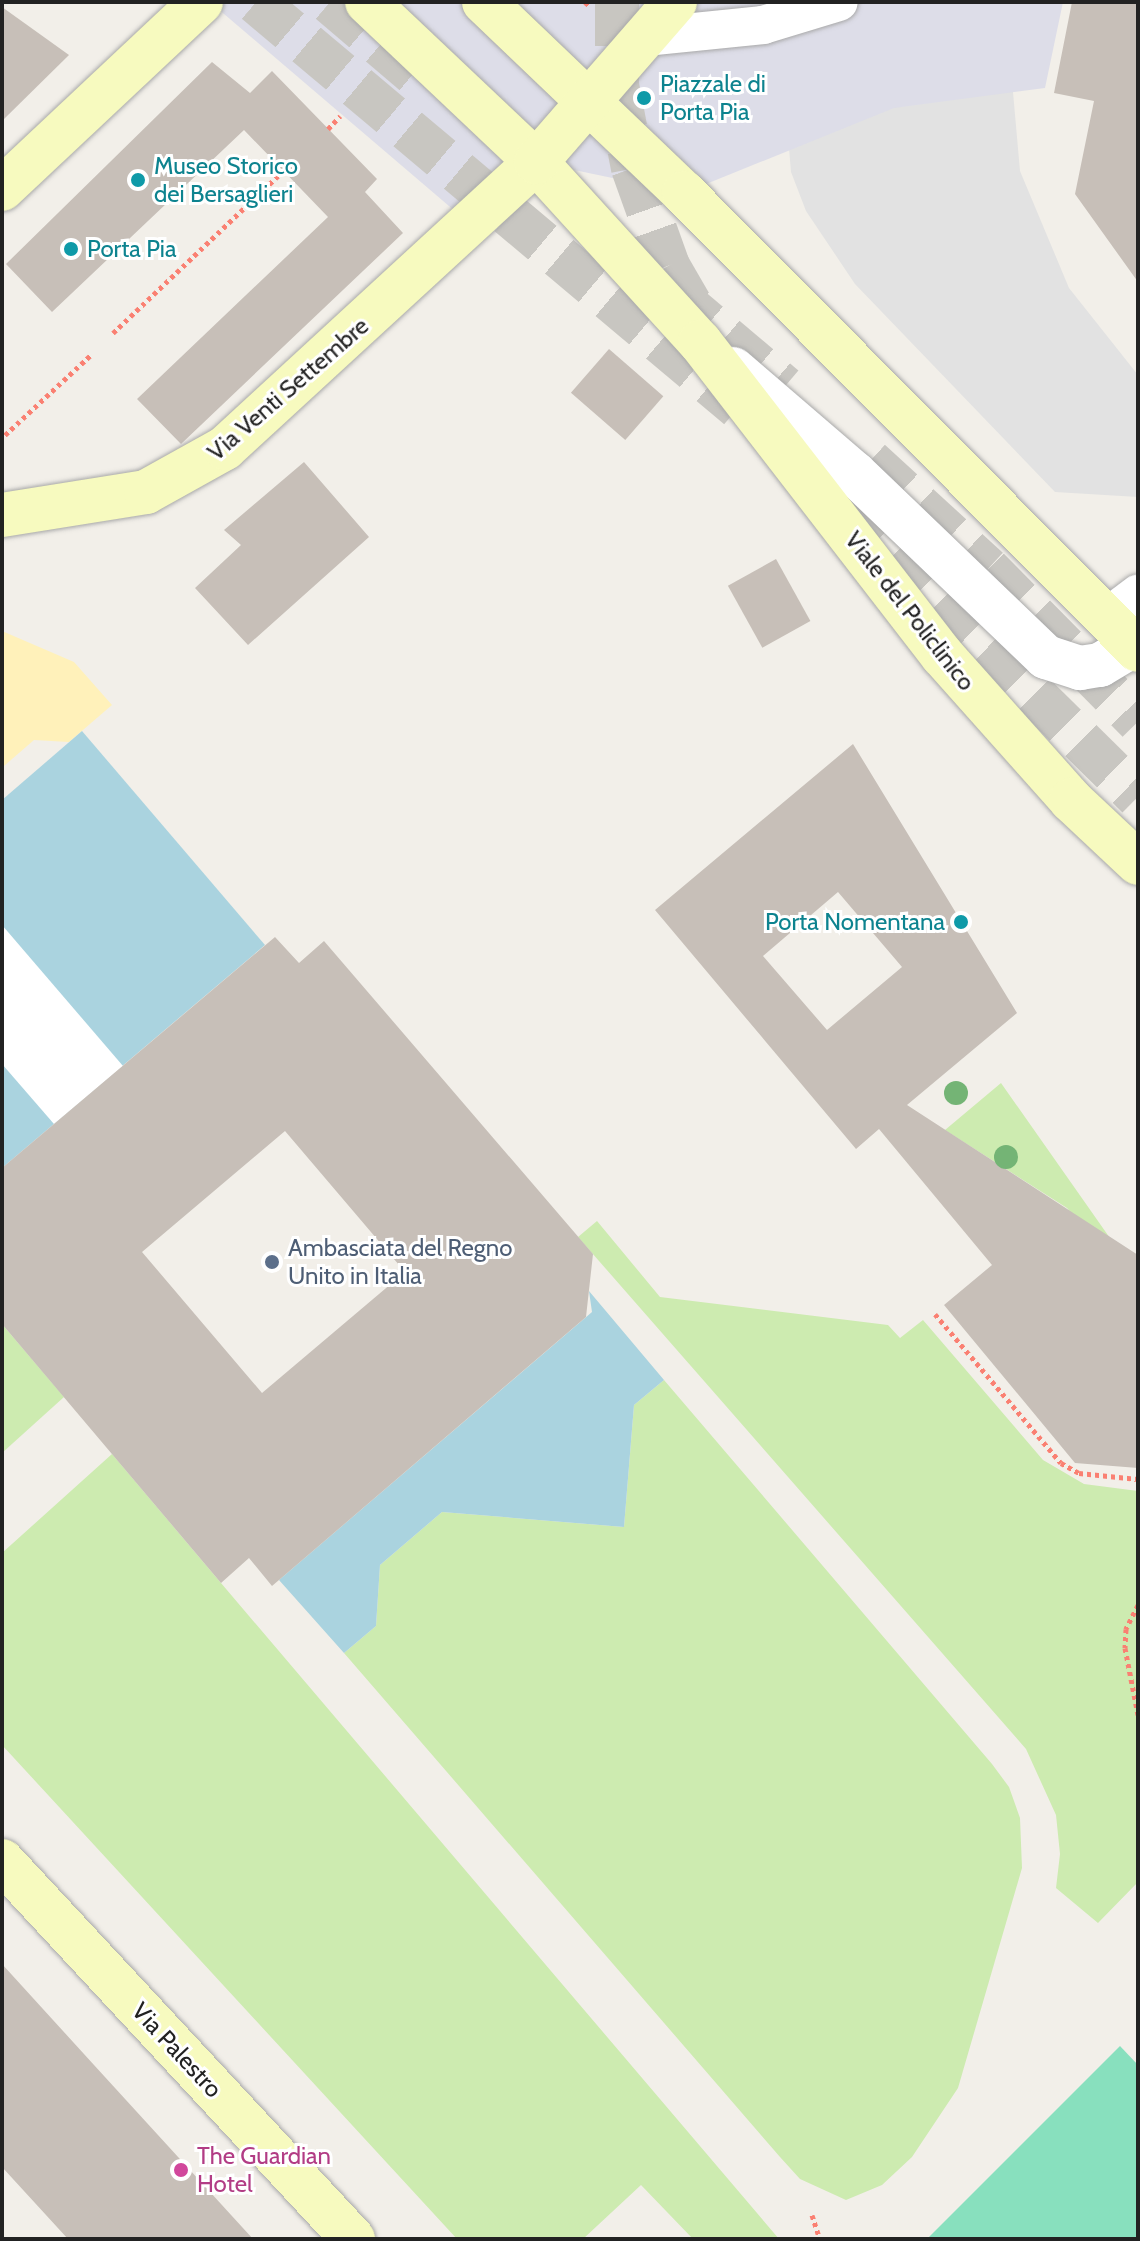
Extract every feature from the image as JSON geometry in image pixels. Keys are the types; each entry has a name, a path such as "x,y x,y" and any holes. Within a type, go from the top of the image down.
{"street":[{"path":"2,189 201,2"},
{"path":"367,2 536,162 675,2"},
{"path":"484,2 591,102"},
{"name":"Viale del Policlinico","path":"591,102 1129,627 1100,665 1080,668 1046,657 820,442 700,342"},
{"name":"Via Venti Settembre","path":"2,515 130,496 198,467 421,270 536,162"},
{"name":"Viale del Policlinico","path":"536,162 700,342 942,655 1071,800 1138,863"},
{"name":"Via Palestro","path":"2,1861 353,2239"}],"lane":[{"path":"645,37 750,2"},
{"path":"645,37 735,30 802,17 839,2"}],"path":[{"path":"328,129 340,116"},
{"path":"113,333 283,171"},
{"path":"5,435 92,354"},
{"path":"935,1314 1061,1463 1079,1473 1138,1479"},
{"path":"1138,1605 1125,1648 1138,1715"},
{"path":"812,2215 820,2239"}],"green space":[{"path":"1001,1083 1138,1278 1138,1290 1067,1208 945,1130"},
{"path":"597,1221 660,1297 888,1325 900,1338 923,1320 1043,1460 1084,1484 1138,1491 1138,1882 1098,1923 1056,1888 1060,1854 1056,1815 1026,1749 578,1237"},
{"path":"2,1324 64,1397 2,1453"},
{"path":"664,1380 992,1764 1009,1787 1020,1818 1022,1868 958,2088 912,2157 882,2185 846,2200 800,2179 344,1653 376,1626 380,1565 442,1512 624,1527 634,1405"},
{"path":"112,1454 779,2239 693,2239 641,2185 583,2239 457,2239 2,1745 2,1553"},
{"path":"1120,2046 1138,2065 1138,2239 927,2239"}],"sand":[{"path":"2,631 74,662 112,705 69,742 34,740 4,766 4,798"}],"shaded area":[{"name":"Piazzale di Porta Pia","path":"210,2 1063,2 1045,88 894,108 684,193 536,162 456,212"},
{"path":"1006,13 1020,171 1069,288 1138,375 1138,497 1055,492 855,284 806,211 791,172 785,100"}],"water":[{"path":"82,731 265,945 2,1168 2,800"},
{"path":"589,1291 664,1380 634,1405 624,1527 442,1512 380,1565 376,1626 344,1653 279,1580 592,1312"}],"pier":[{"path":"2,925 123,1066 54,1124 2,1064"}],"building":[{"path":"1072,2 1138,2 1138,282 1075,194 1094,101 1054,93"},
{"path":"2,7 69,55 2,121"},
{"name":"Porta Pia","path":"212,62 250,93 272,71 377,179 365,192 403,233 181,444 137,399 328,217 244,130 52,312 6,264"},
{"path":"609,349 663,396 625,440 571,393"},
{"path":"304,462 369,537 248,645 195,588 241,545 224,530"},
{"path":"776,559 810,621 762,648 728,586"},
{"path":"853,744 1017,1013 907,1105 1138,1255 1138,1468 1075,1463 944,1305 992,1265 879,1129 856,1149 655,910","holes":["838,892 902,967 827,1030 763,956"]},
{"path":"275,937 299,963 324,941 593,1254 586,1317 272,1586 249,1558 221,1583 2,1324 2,1168","holes":["285,1131 405,1272 262,1393 142,1252"]},
{"path":"2,1964 253,2239 68,2239 2,2167"}],"tunnel":[{"path":"256,2 738,407"},
{"path":"330,2 418,77"},
{"path":"617,2 617,85 633,168 668,266 697,316"},
{"path":"675,295 784,387"},
{"path":"870,461 988,569 1138,721"},
{"path":"846,509 1138,797"}],"place":[{"name":"Piazzale di Porta Pia","path":"644,98"},
{"name":"Museo Storico dei Bersaglieri","path":"138,180"},
{"name":"Porta Pia","path":"71,249"},
{"name":"Porta Nomentana","path":"961,922"},
{"name":"Ambasciata del Regno Unito in Italia","path":"272,1262"},
{"name":"The Guardian Hotel","path":"181,2170"}]}
